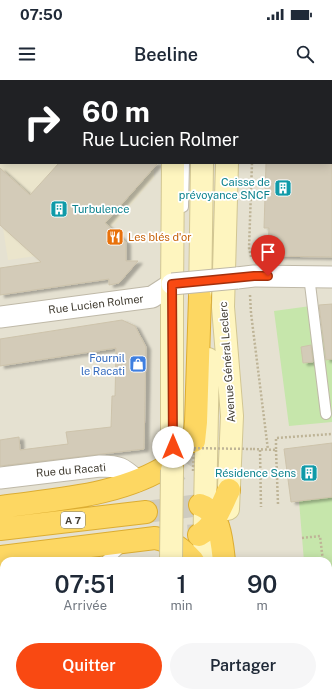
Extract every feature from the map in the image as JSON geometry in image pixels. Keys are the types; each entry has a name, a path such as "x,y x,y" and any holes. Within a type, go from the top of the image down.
{"highway":[{"path":"0,507 83,496 117,488 158,472 181,455 196,422 200,298"},
{"path":"224,557 221,534 205,519 229,490"},
{"path":"0,516 85,502"},
{"name":"A 7","path":"0,529 146,512"},
{"path":"0,557 155,538 172,543 190,557"}],"main road":[{"path":"171,557 181,455 173,164"},
{"name":"Avenue Général Leclerc","path":"202,164 200,298 208,341 204,557"},
{"name":"Avenue Général Leclerc","path":"224,557 232,416 223,307 226,164"}],"street":[{"name":"Rue Lucien Rolmer","path":"0,316 152,297 177,276 237,278 254,276 332,277"},
{"name":"Rue du Racati","path":"0,478 106,466 124,469 137,481"}],"lane":[{"path":"183,216 184,164"},
{"path":"309,276 326,414"},
{"path":"110,557 126,541"}],"path":[{"path":"252,164 249,248 252,263"},
{"path":"250,294 268,450"},
{"path":"278,504 276,438 332,434"},
{"path":"181,455 253,449 276,450"},
{"path":"260,450 260,507"},
{"path":"302,538 320,536 323,557"}],"shaded area":[{"path":"0,164 332,164 332,557 0,557"},
{"name":"Turbulence","path":"0,164 154,164 154,178 111,228 108,225 86,249 8,260 3,228 0,225"}],"green space":[{"path":"318,305 321,330 330,329 332,342 332,422 289,426 274,311"},
{"path":"332,497 332,557 304,557 299,501"}],"building":[{"name":"Turbulence","path":"58,164 157,164 105,223 126,242 126,261 138,261 119,283 109,285 109,279 0,295 0,268 41,262 0,225 0,168 30,195"},
{"path":"266,164 332,164 332,257 268,256 269,228 264,228"},
{"path":"332,304 332,359 326,360 319,305"},
{"path":"122,320 135,326 146,347 144,449 0,466 0,440 19,437 20,450 68,444 66,432 111,427 112,396 115,396 116,348 0,366 0,339"},
{"path":"311,345 313,362 303,363 301,347"},
{"name":"Résidence Sens","path":"332,443 332,497 291,502 284,449"}],"tunnel":[{"path":"159,482 172,475 182,466 194,441"},
{"path":"146,512 200,505"},
{"path":"155,538 199,535"}],"place":[{"name":"Caisse de prévoyance SNCF","path":"283,188"},
{"name":"Turbulence","path":"59,209"},
{"name":"Les blés d'or","path":"115,237"},
{"name":"Fournil le Racati","path":"138,364"},
{"name":"Résidence Sens","path":"309,473"}],"route":[{"path":"173,447 172,284 268,276"}]}
